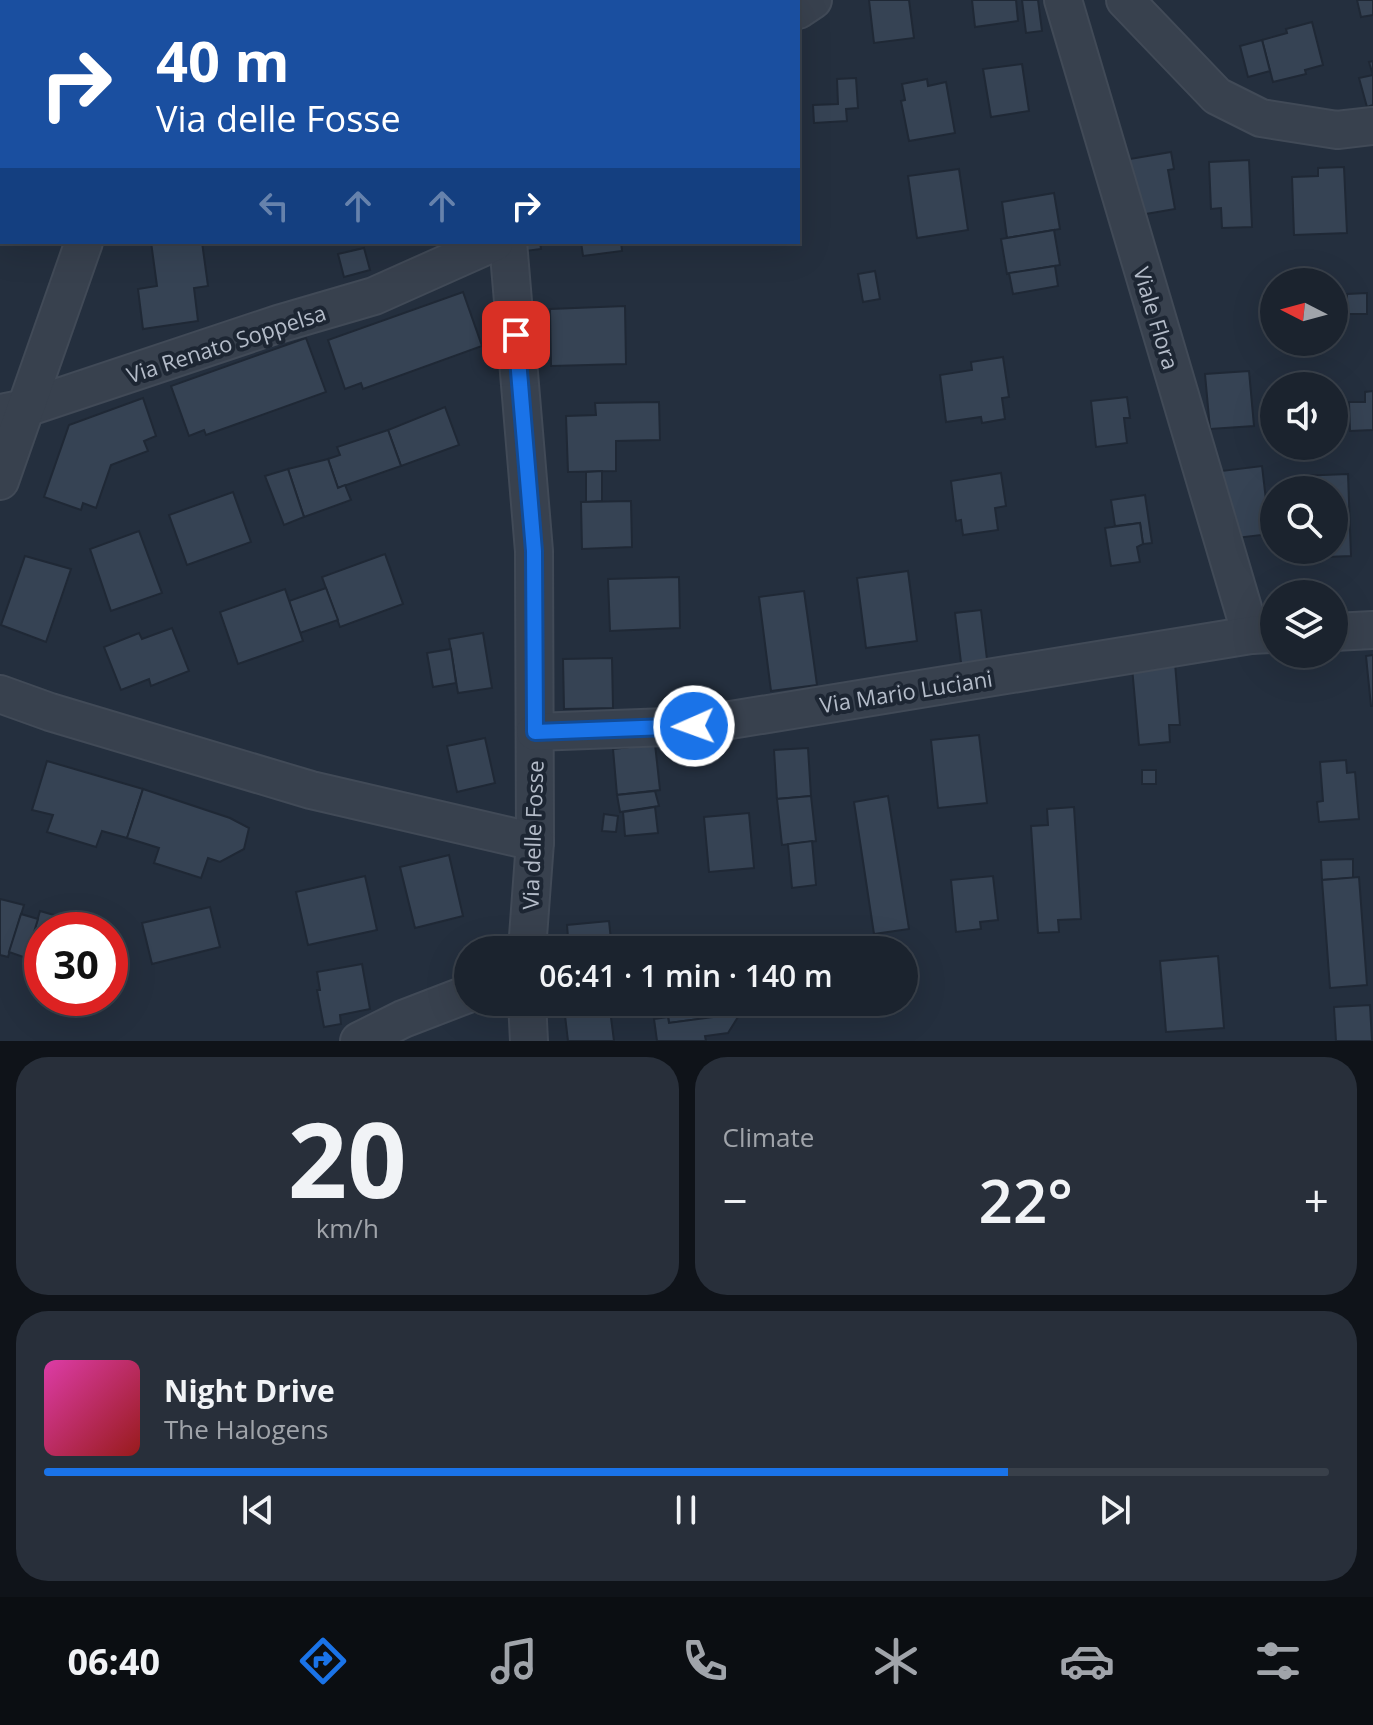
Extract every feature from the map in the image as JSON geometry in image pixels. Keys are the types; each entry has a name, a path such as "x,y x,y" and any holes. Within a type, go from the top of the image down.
{"street":[{"name":"Viale Flora","path":"1063,0 1260,625"},
{"path":"1125,0 1217,96 1261,118 1337,130 1373,126"},
{"path":"0,481 13,411 83,244"},
{"name":"Via Renato Soppelsa","path":"13,411 278,324 374,296 491,244"},
{"name":"Via delle Fosse","path":"508,244 534,551 535,842 528,936"},
{"path":"1348,631 1373,630"},
{"name":"Via Mario Luciani","path":"535,732 694,726 1260,635"},
{"path":"0,694 50,712 311,790 535,842"},
{"path":"359,1041 403,1019 454,999"},
{"path":"528,1016 529,1041"}],"building":[{"path":"869,0 909,0 914,38 874,43"},
{"path":"972,0 1016,0 1018,21 975,27"},
{"path":"1022,0 1038,0 1042,31 1026,33"},
{"path":"1357,0 1373,0 1373,15 1361,17"},
{"path":"1312,22 1323,65 1305,70 1306,74 1273,82 1262,40"},
{"path":"1262,40 1270,71 1248,77 1240,46"},
{"path":"1022,64 1029,111 991,117 983,69"},
{"path":"1373,75 1373,105 1367,107 1359,78"},
{"path":"856,78 858,108 846,109 847,121 814,123 813,105 838,104 837,79"},
{"path":"927,79 928,86 946,82 955,133 909,141 901,101 905,100 902,84"},
{"path":"1171,152 1174,169 1168,170 1175,209 1134,216 1124,160"},
{"path":"1249,160 1252,227 1222,228 1221,208 1211,209 1209,162"},
{"path":"1344,167 1347,233 1294,235 1292,177 1318,176 1318,168"},
{"path":"959,169 968,230 917,238 908,176"},
{"path":"1054,193 1060,229 1007,238 1002,202"},
{"path":"1054,230 1060,265 1007,274 1001,239"},
{"path":"151,244 202,244 208,286 194,288 198,321 143,329 138,289 157,286"},
{"path":"513,244 540,244 541,249 518,252"},
{"path":"581,244 621,244 622,251 583,256"},
{"path":"364,248 370,270 344,277 338,254"},
{"path":"1055,266 1058,286 1013,294 1009,273"},
{"path":"875,271 880,299 863,302 858,274"},
{"path":"463,292 482,346 363,389 361,383 345,389 328,340"},
{"path":"1367,293 1367,314 1348,314 1348,294"},
{"path":"625,306 626,364 551,366 550,309"},
{"path":"306,338 326,392 206,435 204,430 189,436 171,386"},
{"path":"1003,357 1009,397 1002,398 1005,419 982,423 981,417 946,422 940,375 972,370 971,362"},
{"path":"1249,371 1254,426 1210,429 1205,374"},
{"path":"1373,391 1373,430 1350,431 1349,402 1365,402 1365,392"},
{"path":"1127,397 1130,418 1124,418 1127,443 1096,447 1091,401"},
{"path":"143,398 156,436 144,441 148,451 111,465 96,508 83,503 81,510 44,497 69,425"},
{"path":"659,402 660,440 616,441 616,471 568,472 566,416 596,415 595,403"},
{"path":"445,407 459,445 401,466 388,430"},
{"path":"388,430 401,466 338,488 328,459 340,455 337,447"},
{"path":"328,459 338,488 345,485 351,500 304,517 288,469"},
{"path":"1262,466 1260,535 1228,539 1221,471"},
{"path":"288,469 304,517 284,525 265,476"},
{"path":"602,471 602,501 586,502 586,472"},
{"path":"1001,473 1006,506 995,508 998,530 963,535 961,520 956,521 951,481"},
{"path":"1348,474 1351,556 1348,556 1348,476 1298,476"},
{"path":"233,492 251,542 187,565 169,515"},
{"path":"1145,495 1152,543 1143,544 1140,523 1115,526 1111,500"},
{"path":"631,501 632,547 582,549 581,502"},
{"path":"1140,523 1143,544 1137,547 1140,562 1111,566 1105,528"},
{"path":"139,531 162,593 111,611 90,549"},
{"path":"385,554 403,604 340,627 322,577"},
{"path":"25,556 71,569 46,642 1,625"},
{"path":"908,571 917,641 866,648 857,578"},
{"path":"679,577 680,628 610,631 608,579"},
{"path":"326,588 338,620 300,633 289,601"},
{"path":"285,589 303,641 238,664 220,612"},
{"path":"804,591 817,685 771,691 759,597"},
{"path":"981,610 989,676 963,679 955,613"},
{"path":"172,628 189,671 151,686 149,679 121,690 104,647 139,633 142,639"},
{"path":"483,633 492,688 458,693 449,639"},
{"path":"451,649 456,683 433,687 427,653"},
{"path":"1373,655 1373,706 1371,706 1366,656"},
{"path":"612,658 613,708 564,709 563,659"},
{"path":"1175,663 1180,725 1169,725 1170,742 1139,745 1132,667"},
{"path":"979,735 987,803 938,808 931,740"},
{"path":"485,738 495,783 457,792 447,746"},
{"path":"655,744 660,790 617,795 613,749"},
{"path":"808,748 811,796 777,799 774,750"},
{"path":"1346,760 1347,773 1355,772 1359,819 1319,822 1317,802 1323,801 1320,762"},
{"path":"47,761 143,789 127,838 102,831 96,847 47,832 53,815 32,810"},
{"path":"1142,770 1156,770 1156,784 1142,784"},
{"path":"143,789 230,818 249,828 244,849 220,862 208,858 201,878 154,863 159,848 127,838"},
{"path":"655,791 659,806 620,812 617,795"},
{"path":"811,796 816,841 782,845 777,799"},
{"path":"888,796 909,929 874,934 854,802"},
{"path":"655,807 658,833 625,836 623,812"},
{"path":"1074,807 1081,919 1058,920 1059,932 1038,933 1031,826 1048,825 1047,809"},
{"path":"749,813 754,868 709,872 704,817"},
{"path":"604,814 618,816 616,832 602,831"},
{"path":"812,841 816,885 792,888 788,844"},
{"path":"449,855 463,916 415,928 400,867"},
{"path":"1353,859 1353,878 1322,880 1321,860"},
{"path":"365,876 377,930 308,945 296,892"},
{"path":"993,876 998,920 980,922 981,929 956,932 951,880"},
{"path":"1359,877 1367,985 1330,988 1322,880"},
{"path":"0,899 24,905 8,957 0,955"},
{"path":"210,907 220,947 152,964 142,923"},
{"path":"21,914 24,915 24,957 9,952"},
{"path":"609,921 611,936 568,936 567,925"},
{"path":"1218,956 1224,1028 1166,1032 1160,961"},
{"path":"362,964 370,1009 340,1015 341,1024 324,1027 317,972"},
{"path":"1370,1005 1372,1041 1336,1041 1334,1007"},
{"path":"565,1016 611,1016 614,1041 568,1041"},
{"path":"668,1016 714,1016 714,1017 669,1023"},
{"path":"739,1016 728,1033 705,1036 706,1041 657,1041 654,1019 668,1017 669,1023"}],"route":[{"path":"516,335 534,551 535,732 694,726"}]}
